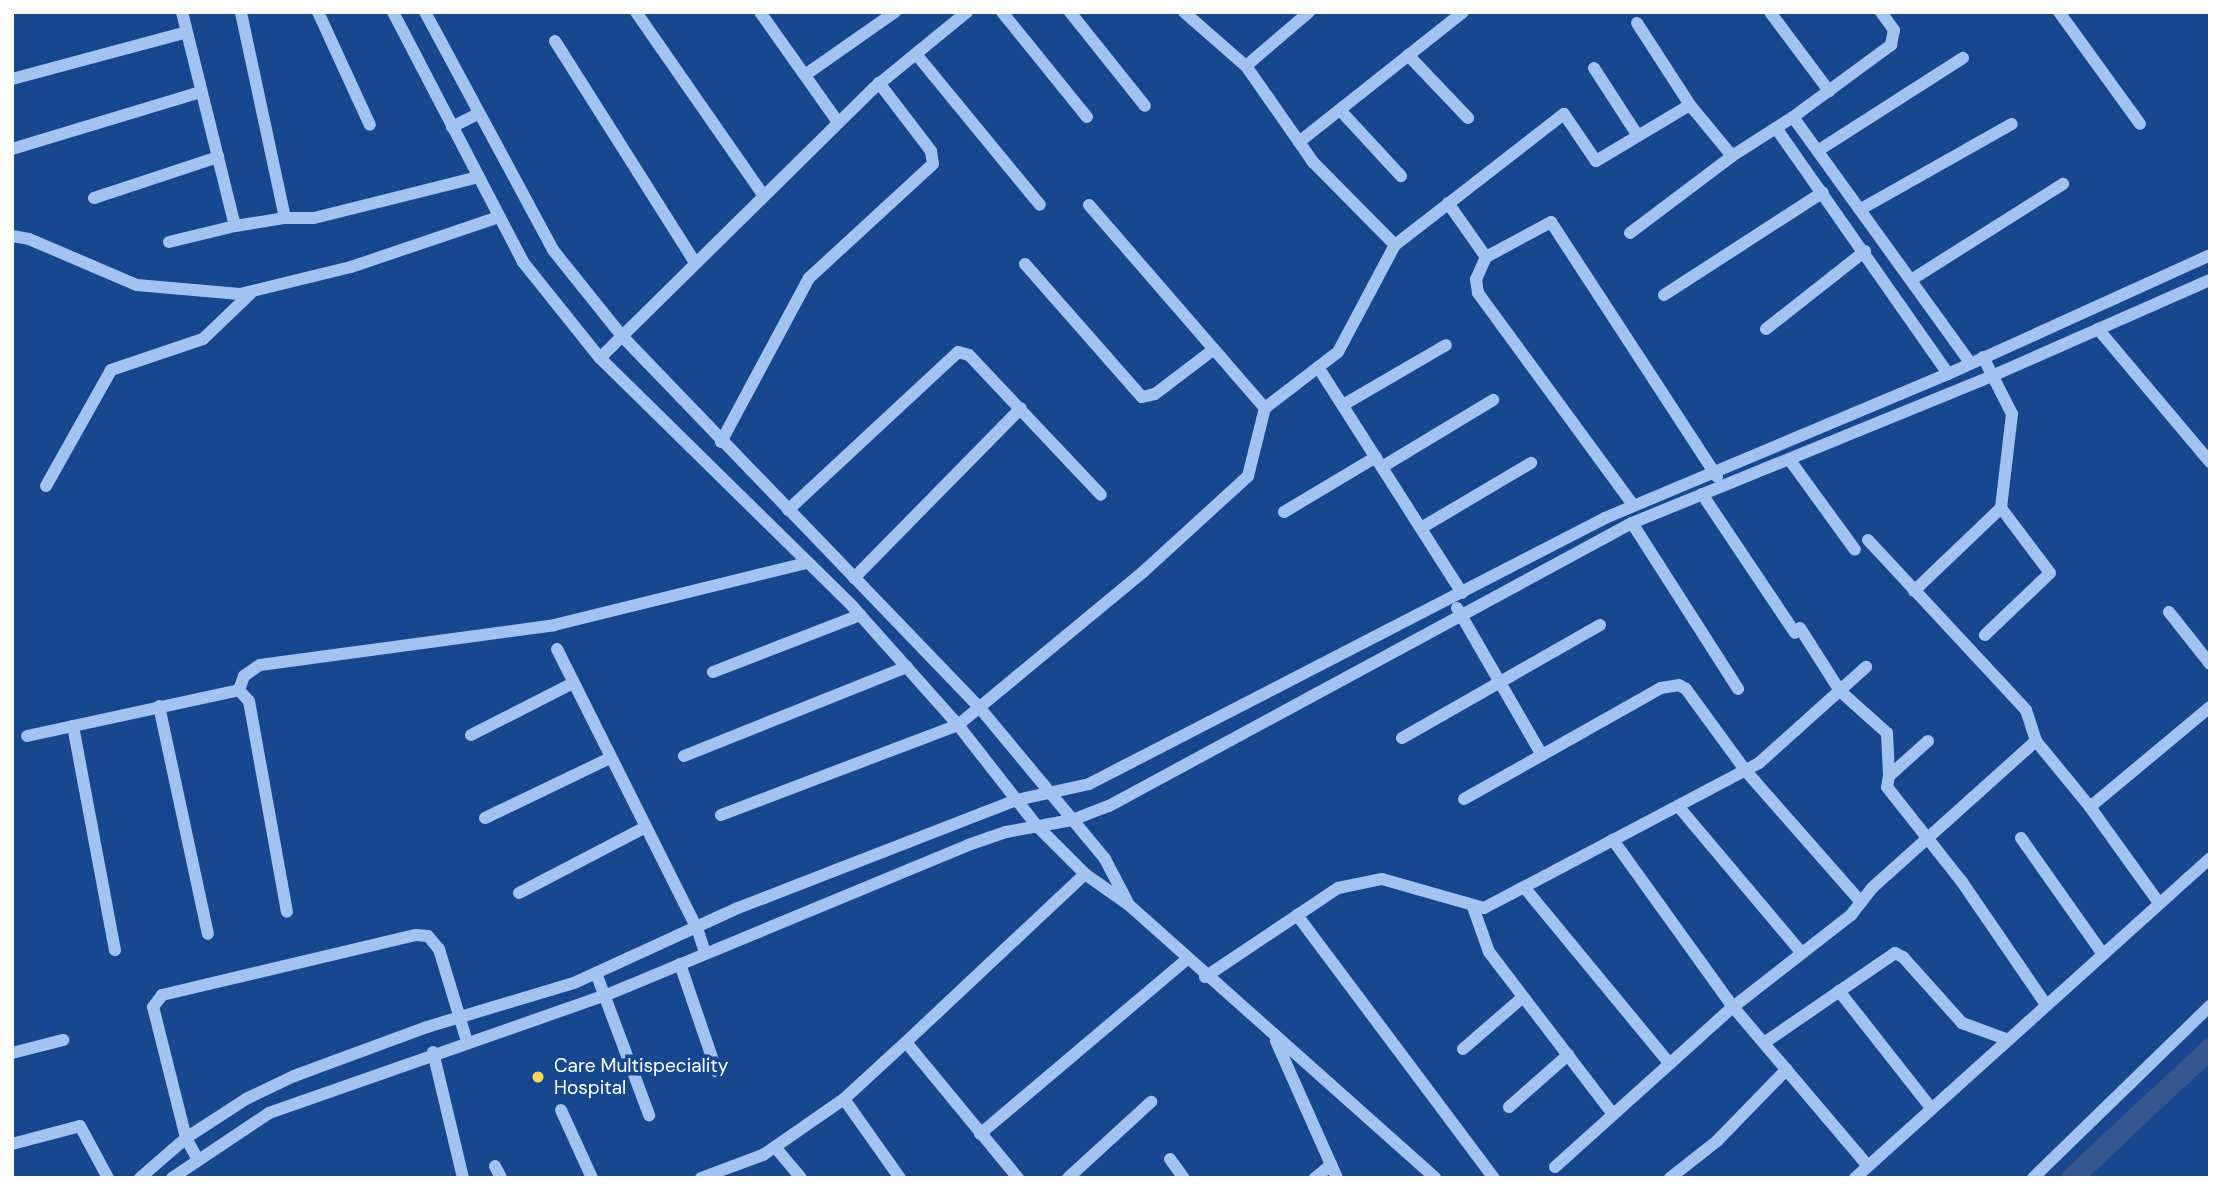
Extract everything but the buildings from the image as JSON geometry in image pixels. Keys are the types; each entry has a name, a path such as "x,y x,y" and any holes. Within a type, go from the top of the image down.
{"street":[{"path":"182,12 235,226"},
{"path":"241,12 285,218"},
{"path":"318,12 370,125"},
{"path":"393,12 523,262 600,358 860,615 958,725 1037,826 1085,874 1129,905 1205,977 1435,1178"},
{"path":"425,12 543,236 622,336 721,442 979,707 1105,859 1129,905"},
{"path":"636,12 763,195"},
{"path":"761,12 838,122"},
{"path":"805,75 895,12"},
{"path":"600,358 694,261 879,83 967,12"},
{"path":"1002,12 1087,117"},
{"path":"1070,12 1144,106"},
{"path":"1184,12 1246,66 1299,142 1395,245"},
{"path":"1246,66 1309,12"},
{"path":"1299,142 1463,12"},
{"path":"1770,12 1829,91"},
{"path":"1630,233 1731,156 1793,117 1891,45 1894,30 1881,12"},
{"path":"2059,12 2140,124"},
{"path":"1637,23 1690,105 1731,156"},
{"path":"12,79 187,32"},
{"path":"555,41 694,261"},
{"path":"916,54 1040,205"},
{"path":"1408,55 1468,118"},
{"path":"1819,150 1963,58"},
{"path":"1594,68 1638,136"},
{"path":"721,442 809,278 933,164 931,151 879,83"},
{"path":"12,149 201,92"},
{"path":"721,815 958,725 1143,572 1248,476 1265,408 1338,352 1395,245 1564,114 1596,161 1690,105"},
{"path":"1340,110 1401,176"},
{"path":"452,127 478,114"},
{"path":"1793,117 1970,362"},
{"path":"1861,209 2012,124"},
{"path":"1776,128 1865,251 1948,374"},
{"path":"94,198 218,157"},
{"path":"169,242 235,226 285,218 314,218 478,177"},
{"path":"1911,280 2063,184"},
{"path":"1664,295 1823,192"},
{"path":"1448,203 1486,257"},
{"path":"1089,205 1265,408"},
{"path":"12,236 29,239 137,285 228,294 252,292 362,263 499,217"},
{"path":"1633,505 1478,293 1476,279 1486,257 1551,222 1722,486"},
{"path":"1766,329 1865,251"},
{"path":"139,1178 186,1138 246,1099 294,1076 460,1017 596,973 697,928 1017,800 1089,784 1633,505 1948,374 2210,255"},
{"path":"1025,264 1142,397 1155,394 1214,349"},
{"path":"172,1178 197,1158 269,1113 433,1052 604,996 968,845 1037,826 1072,820 1109,806 1460,613 1632,523 1992,376 2210,280"},
{"path":"46,486 111,370 203,339 252,292"},
{"path":"2098,330 2210,462"},
{"path":"1343,405 1446,345"},
{"path":"788,510 952,354 969,355 1101,495"},
{"path":"1914,591 2001,508 2012,414 1983,357"},
{"path":"1318,367 1421,528 1457,596 1460,613 1542,755"},
{"path":"1284,512 1493,400"},
{"path":"854,578 1021,408"},
{"path":"1789,458 1855,550"},
{"path":"1421,528 1531,463"},
{"path":"1702,494 1840,691 1887,733 1888,788 1962,881 2045,1003"},
{"path":"1985,635 2050,572 2001,508"},
{"path":"1632,523 1738,689"},
{"path":"1868,540 2026,710 2036,741 2090,807 2159,903"},
{"path":"239,690 244,676 260,665 554,625 806,563"},
{"path":"2169,612 2210,664"},
{"path":"713,672 860,615"},
{"path":"1402,738 1501,685 1600,625"},
{"path":"557,649 644,828 697,928 705,953"},
{"path":"684,756 907,667"},
{"path":"1205,977 1338,888 1382,879 1473,907 1485,908 1767,757 1866,667"},
{"path":"471,736 573,683"},
{"path":"1464,799 1661,688 1679,685 1686,689 1745,770 1861,902"},
{"path":"27,736 239,690"},
{"path":"239,690 249,701 287,912"},
{"path":"159,706 208,934"},
{"path":"2090,807 2210,707"},
{"path":"73,726 116,950"},
{"path":"1889,776 1928,741"},
{"path":"1555,1167 1733,1007 1801,951 1851,915 1861,902 1927,839 2036,741"},
{"path":"485,818 610,758"},
{"path":"1678,806 1801,951"},
{"path":"519,893 644,828"},
{"path":"2021,838 2102,953"},
{"path":"1613,840 1733,1007 1868,1166"},
{"path":"1855,1178 2045,1003 2210,858"},
{"path":"701,1178 775,1147 844,1100 1085,874"},
{"path":"1524,887 1670,1063"},
{"path":"1473,907 1489,952 1614,1114"},
{"path":"1297,915 1494,1178"},
{"path":"197,1158 186,1138 153,1007 162,995 416,935 428,936 439,948 467,1042"},
{"path":"1764,1043 1890,955 1899,954 1962,1023 2006,1039"},
{"path":"980,1134 1186,960"},
{"path":"680,964 717,1072"},
{"path":"596,973 649,1115"},
{"path":"1839,990 1931,1108"},
{"path":"1463,1049 1523,997"},
{"path":"2034,1178 2210,1006"},
{"path":"1275,1038 1337,1178"},
{"path":"12,1053 63,1040"},
{"path":"906,1042 1017,1178"},
{"path":"433,1052 463,1178"},
{"path":"1509,1107 1568,1055"},
{"path":"1670,1178 1717,1141 1787,1069"},
{"path":"844,1100 900,1178"},
{"path":"1068,1178 1151,1102"},
{"path":"561,1110 592,1178"},
{"path":"12,1144 80,1126 108,1178"},
{"path":"775,1147 801,1178"},
{"path":"1171,1159 1184,1178"},
{"path":"1315,1178 1331,1165"}],"waterway":[{"path":"2071,1178 2210,1048"}],"place":[{"name":"Care Multispeciality Hospital","path":"538,1077"}]}
